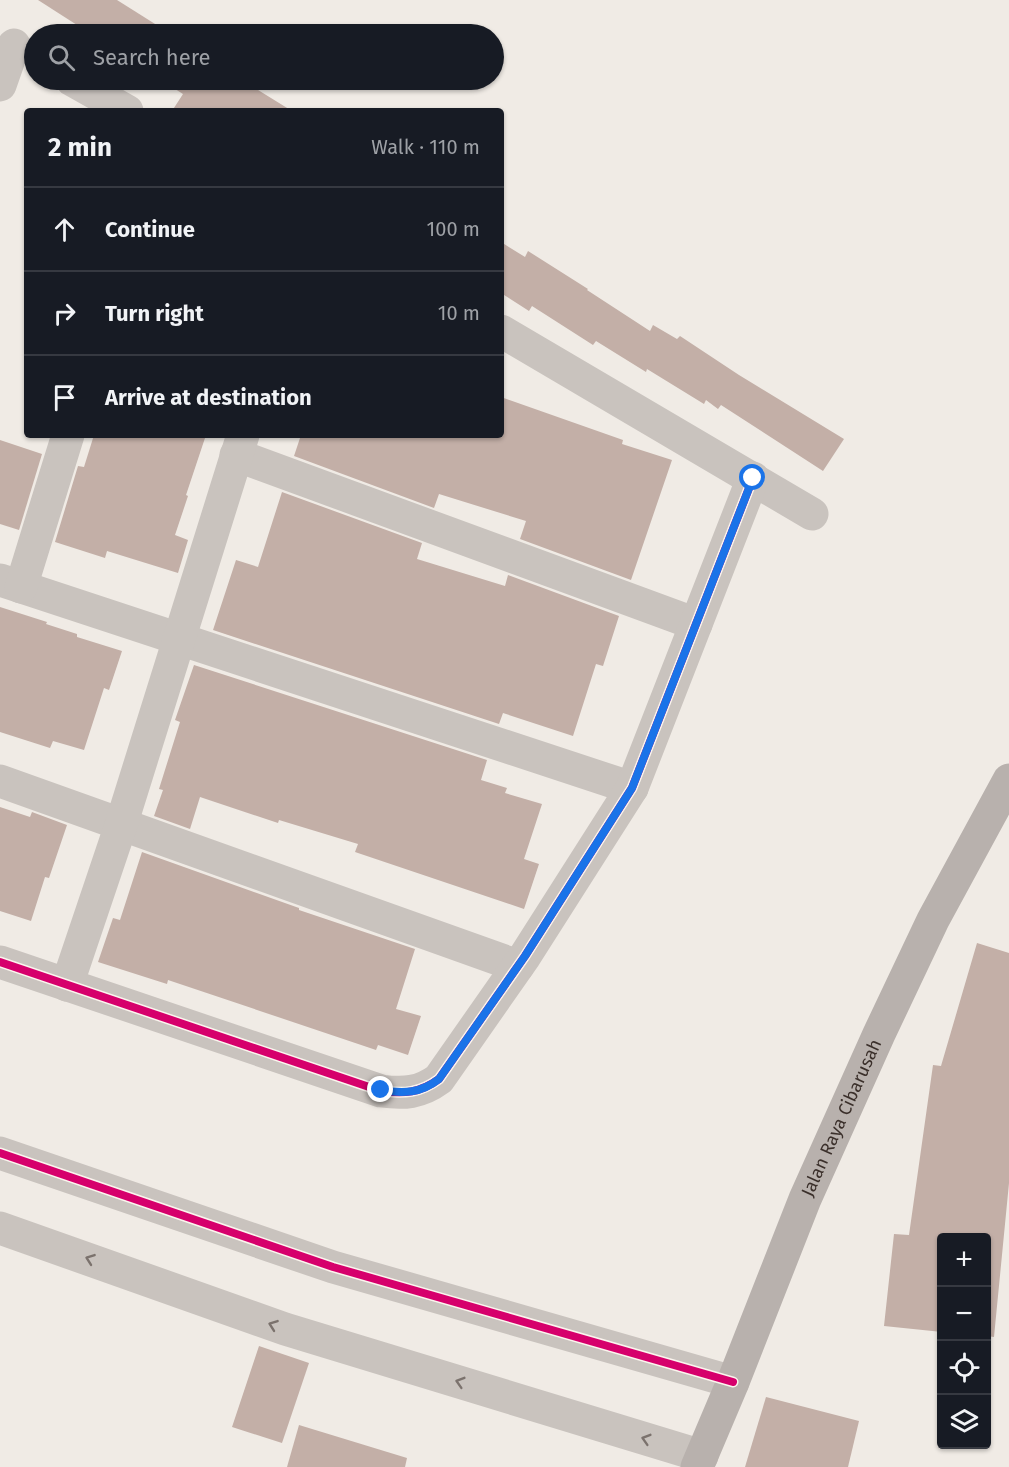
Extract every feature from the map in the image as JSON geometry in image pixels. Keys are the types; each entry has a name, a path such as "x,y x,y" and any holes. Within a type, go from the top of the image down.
{"main road":[{"name":"Jalan Raya Cibarusah","path":"700,1461 805,1199 879,1034 933,920 1009,780"}],"street":[{"path":"0,85 16,47"},
{"path":"90,90 122,108"},
{"path":"504,333 812,514"},
{"path":"67,438 11,583 632,788"},
{"path":"68,985 121,825 239,445 696,624"},
{"path":"0,962 381,1090 398,1093 415,1092 428,1088 439,1079 518,966 632,788 753,478"},
{"path":"0,781 518,966"},
{"path":"0,1153 333,1267 733,1382"},
{"path":"0,1227 285,1329 700,1461"}],"building":[{"path":"38,0 117,0 155,24 75,24"},
{"path":"177,90 258,90 287,108 174,108 183,94"},
{"path":"504,244 525,257 528,251 650,331 653,325 677,339 680,336 844,439 823,471 721,405 718,409 706,400 704,404 596,341 593,345 532,306 529,311 504,295"},
{"path":"504,398 623,440 622,444 672,460 631,580 520,539 526,521 439,494 434,508 294,456 300,438 504,438"},
{"path":"93,438 205,438 175,535 188,540 178,573 107,551 105,558 55,542 78,466 84,467"},
{"path":"0,440 42,454 19,530 0,524"},
{"path":"282,492 422,543 417,559 505,586 508,575 619,616 603,666 596,664 573,736 503,713 499,724 213,630 236,560 258,567"},
{"path":"0,607 47,622 46,624 77,634 77,637 122,651 109,690 104,688 84,750 53,741 50,748 0,732"},
{"path":"194,665 487,760 481,780 507,788 505,793 542,804 524,859 539,864 524,909 355,852 358,844 279,820 278,823 200,797 190,829 154,816 163,790 159,789 180,722 175,720"},
{"path":"0,807 30,817 32,812 67,825 49,878 45,877 31,921 0,911"},
{"path":"142,852 299,908 299,910 415,949 396,1009 421,1016 408,1055 378,1045 376,1050 168,980 167,984 98,962 113,918 120,920"},
{"path":"977,943 1009,953 1009,1183 994,1337 991,1337 991,1233 937,1233 937,1331 884,1326 894,1234 909,1235 933,1065 941,1066"},
{"path":"259,1346 309,1363 282,1443 232,1427"},
{"path":"766,1397 859,1421 848,1467 745,1467"},
{"path":"299,1425 407,1458 405,1467 287,1467"}],"cycle path":[{"path":"0,962 381,1091 412,1091 432,1084 439,1079 525,956 632,788 753,478"},
{"path":"0,1153 333,1267 733,1382"}],"route":[{"path":"381,1090 398,1093 415,1092 428,1088 439,1079 525,956 632,788 753,478"}]}
